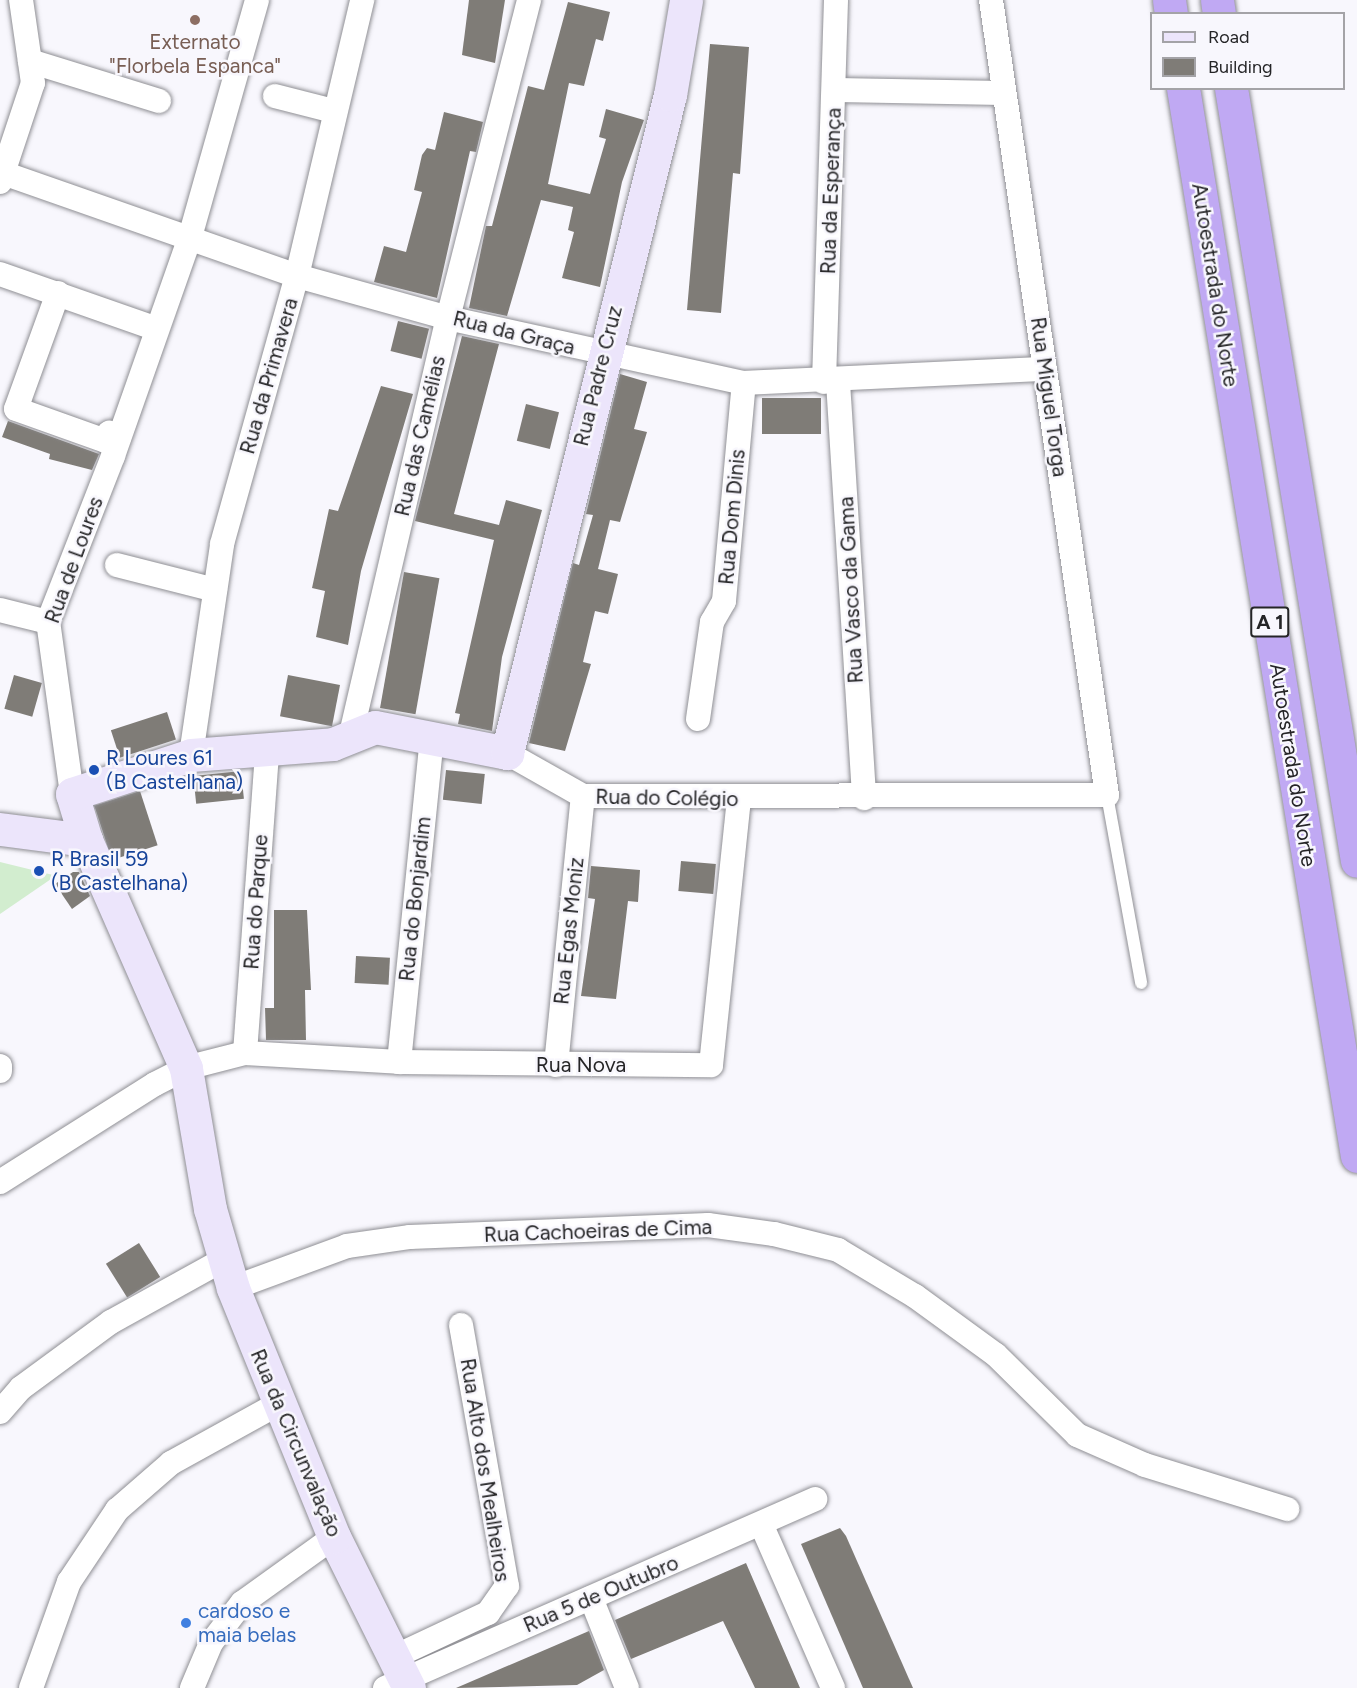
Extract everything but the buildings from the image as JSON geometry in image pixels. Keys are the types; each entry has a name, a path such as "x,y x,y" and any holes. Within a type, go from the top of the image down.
{"highway":[{"name":"Autoestrada do Norte","path":"1183,90 1357,1156"},
{"name":"A 1","path":"1231,90 1357,861"}],"street":[{"path":"2,177 33,83 21,0"},
{"name":"Rua de Loures","path":"207,1189 186,1068 86,840 72,794 48,622 119,437 154,328 190,237 257,0"},
{"name":"Rua da Primavera","path":"191,755 222,544 297,276 334,111 362,0"},
{"name":"Rua das Camélias","path":"351,734 447,318 529,0"},
{"name":"Rua Padre Cruz","path":"507,753 602,355 670,95 686,0"},
{"name":"Rua da Esperança","path":"831,382 836,0"},
{"name":"Rua Miguel Torga","path":"991,0 1107,795"},
{"path":"30,61 159,101"},
{"path":"835,90 1004,93"},
{"path":"275,96 334,111"},
{"name":"Rua da Graça","path":"2,177 190,237 297,276 447,318 602,355 744,383 831,382 1045,369"},
{"path":"0,274 154,328"},
{"path":"58,293 16,409 106,441 109,433 119,437"},
{"name":"Rua Vasco da Gama","path":"831,382 864,798"},
{"name":"Rua Dom Dinis","path":"698,719 712,622 724,601 744,383"},
{"path":"117,565 215,590"},
{"path":"0,610 48,622"},
{"name":"Rua do Colégio","path":"72,794 191,755 267,751 333,744 351,734 375,727 507,753 583,796 739,799 1107,795"},
{"name":"Rua do Bonjardim","path":"399,1062 432,737"},
{"name":"Rua do Parque","path":"244,1053 267,751"},
{"name":"Rua Egas Moniz","path":"556,1065 583,796"},
{"name":"Rua Nova","path":"0,1182 186,1068 244,1053 399,1062 711,1065 739,799"},
{"path":"0,829 86,840"},
{"name":"Rua da Circunvalação","path":"207,1189 228,1274 278,1404 334,1537 398,1678"},
{"name":"Rua Cachoeiras de Cima","path":"0,1413 21,1388 111,1323 228,1274 347,1246 410,1237 708,1225 774,1234 838,1250 915,1296 996,1354 1077,1435 1145,1465 1287,1509"},
{"name":"Rua Alto dos Mealheiros","path":"398,1678 488,1613 507,1586 461,1325"},
{"path":"32,1688 69,1582 117,1510 171,1463 278,1404"},
{"name":"Rua 5 de Outubro","path":"398,1678 762,1526 815,1499"},
{"path":"762,1526 833,1688"},
{"path":"192,1688 211,1643 242,1603 334,1537"},
{"path":"591,1598 627,1688"}],"lane":[{"path":"1107,795 1142,983"}],"green space":[{"path":"0,862 53,875 54,877 0,914"}],"place":[{"name":"Externato \"Florbela Espanca\"","path":"195,20"},
{"name":"R Loures 61 (B Castelhana)","path":"94,770"},
{"name":"R Brasil 59 (B Castelhana)","path":"39,871"},
{"name":"cardoso e maia belas","path":"186,1623"}]}
